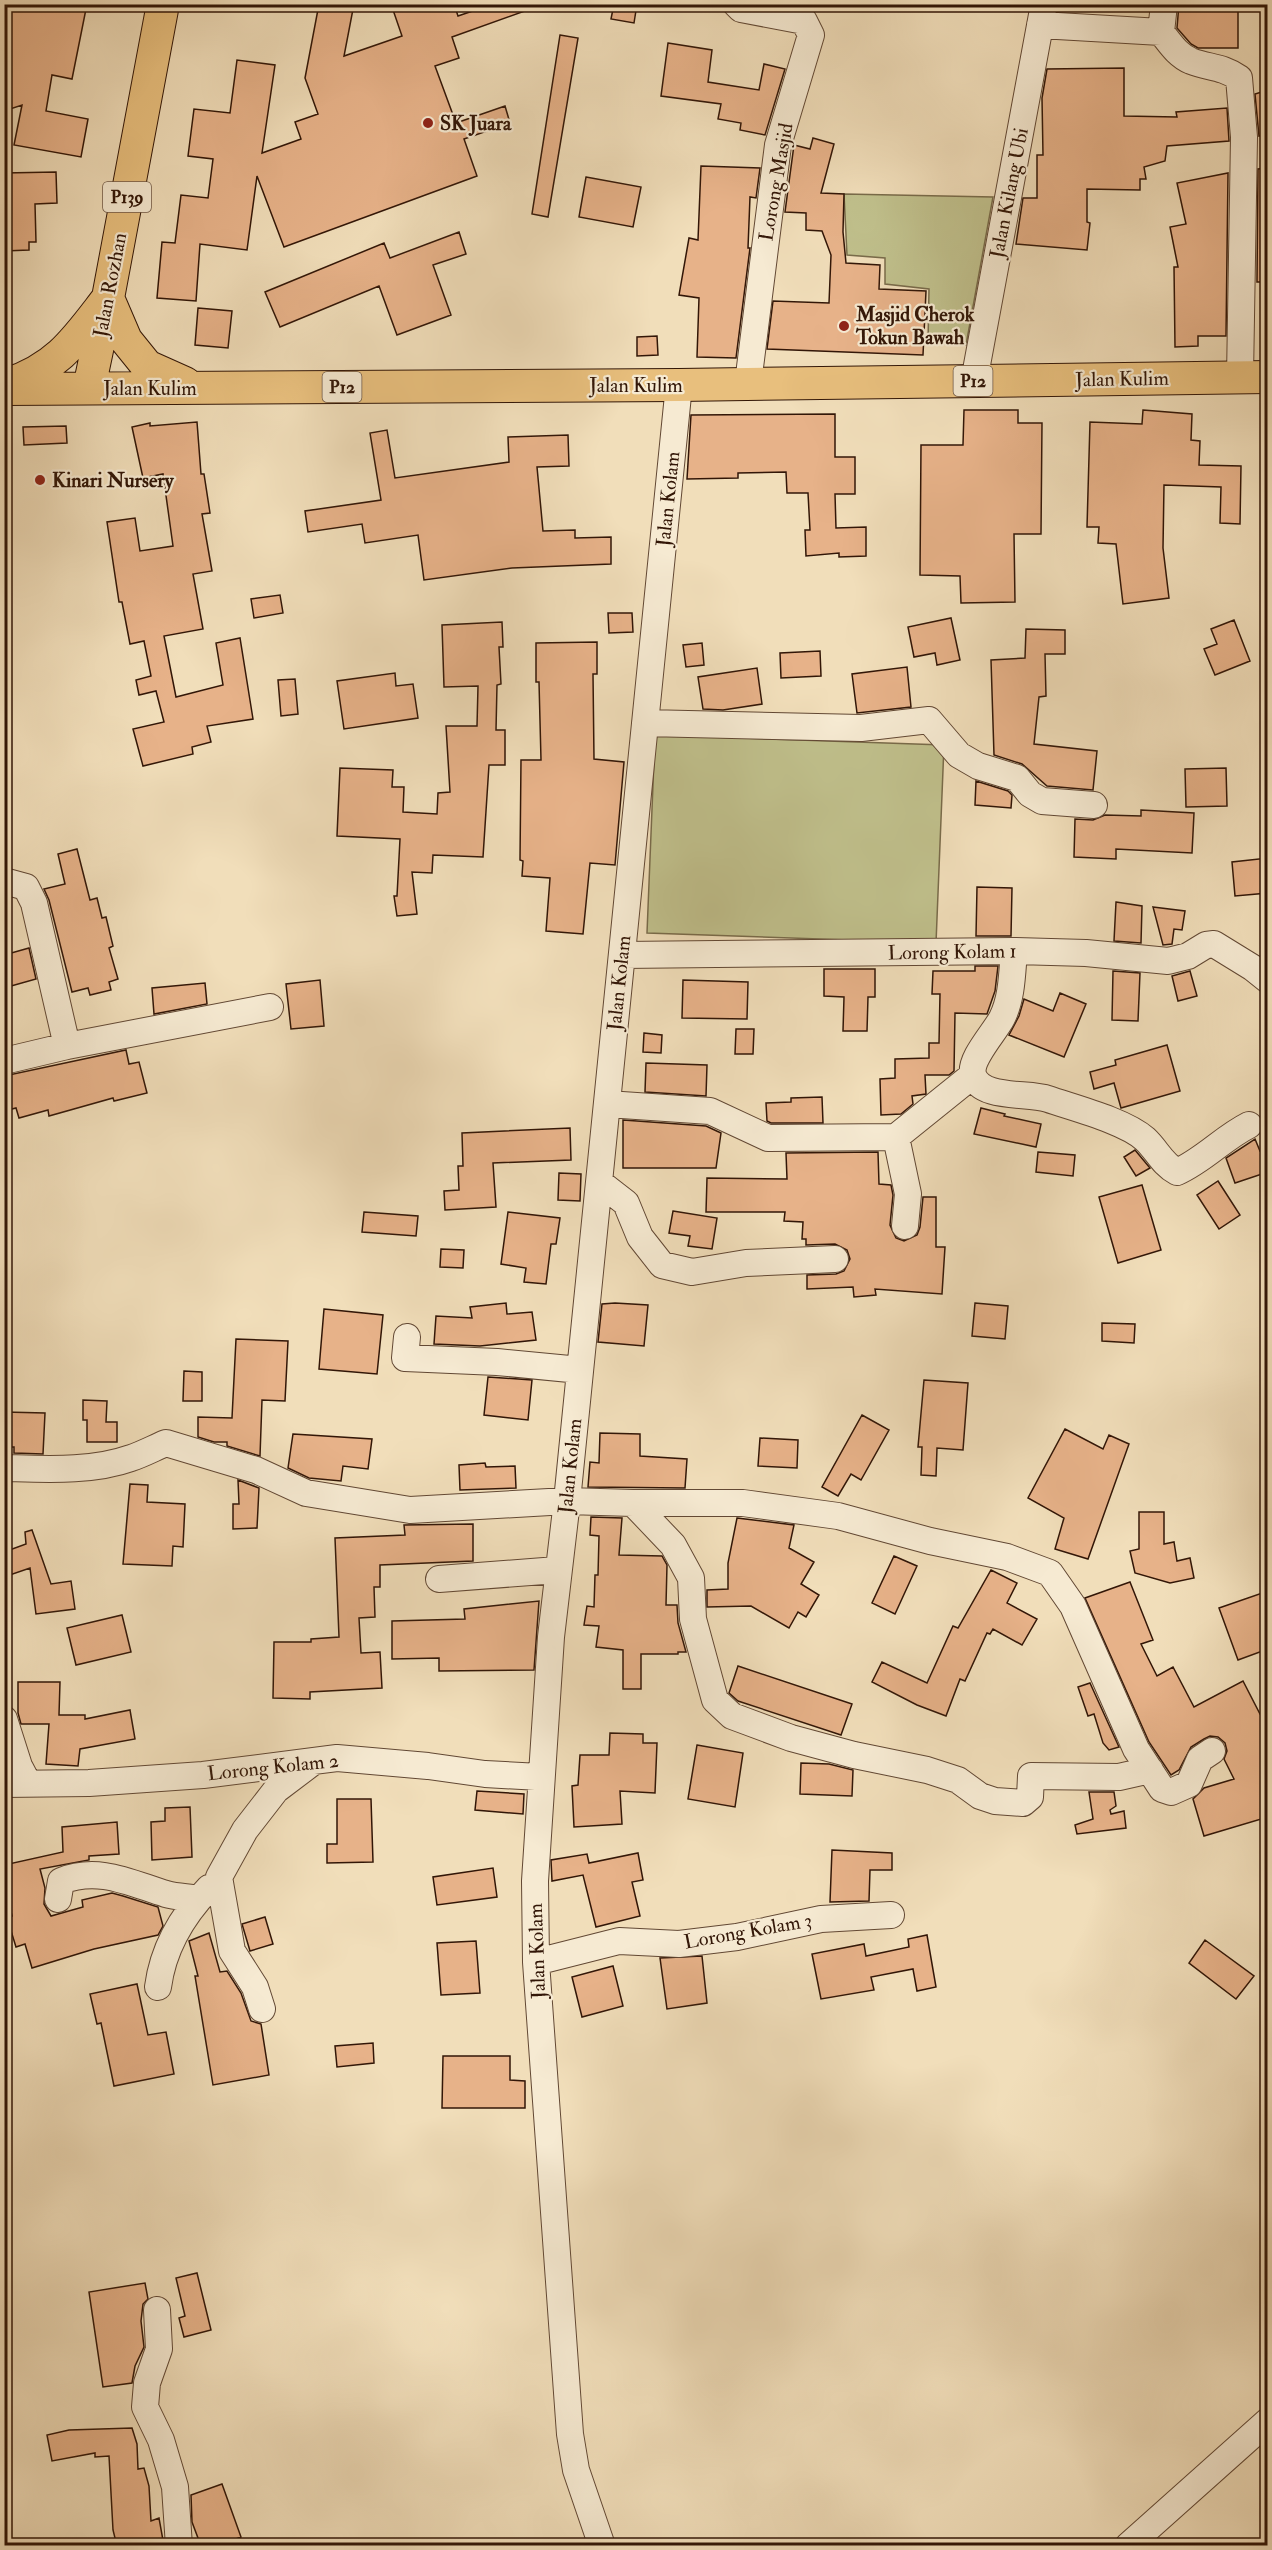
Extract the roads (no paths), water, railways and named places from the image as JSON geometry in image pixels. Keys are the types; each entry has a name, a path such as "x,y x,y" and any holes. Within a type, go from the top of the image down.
{"main road":[{"name":"Jalan Rozhan","path":"89,388 163,4"},
{"path":"4,387 32,376 66,352 108,298 126,339 147,366 196,388"},
{"name":"Jalan Kulim","path":"4,387 679,385 1254,377"}],"street":[{"name":"Lorong Masjid","path":"736,4 741,9 804,21 811,36 778,145 747,383"},
{"path":"1164,4 1161,32 1176,52 1191,60 1226,69 1239,78 1244,137 1254,377"},
{"path":"1042,15 1161,32"},
{"name":"Jalan Kilang Ubi","path":"974,381 1042,15"},
{"name":"Jalan Kolam","path":"602,2546 576,2470 570,2434 536,1962 535,1881 540,1777 558,1570 567,1501 679,385"},
{"path":"645,723 861,728 929,720 958,755 978,766 1017,778 1030,794 1042,801 1094,805"},
{"path":"4,880 26,887 34,903 67,1046"},
{"name":"Lorong Kolam 1","path":"622,955 1014,951 1086,953 1168,961 1188,956 1206,945 1214,944 1268,980"},
{"path":"1014,951 1010,994 1002,1018 974,1063 974,1075 983,1088 1008,1095 1039,1096 1117,1123 1145,1139 1168,1167 1177,1172 1196,1163 1217,1144 1249,1125"},
{"path":"4,1061 67,1046 270,1007"},
{"path":"607,1104 710,1111 768,1138 896,1137 974,1075"},
{"path":"896,1137 908,1194 905,1226"},
{"path":"599,1182 626,1203 640,1237 662,1265 692,1272 747,1263 835,1259"},
{"path":"407,1337 405,1358 497,1362 580,1370"},
{"path":"4,1468 48,1469 105,1465 131,1458 166,1443 256,1470 306,1493 410,1510 567,1501 743,1503 838,1516 930,1541 1007,1557 1050,1573 1073,1606 1136,1749 1162,1789 1171,1792 1189,1784 1200,1759 1212,1751"},
{"path":"633,1503 673,1545 691,1578 693,1619 715,1700 732,1716 791,1738 854,1755 927,1770 958,1780 980,1796 995,1801 1023,1803 1030,1797 1031,1776 1119,1777 1149,1770"},
{"path":"439,1579 558,1570"},
{"path":"4,1719 19,1766 16,1784"},
{"name":"Lorong Kolam 2","path":"16,1784 88,1783 203,1775 337,1758 540,1777"},
{"path":"158,1987 161,1964 173,1937 199,1899 219,1877 245,1830 276,1790 315,1761"},
{"path":"58,1899 61,1881 78,1874 113,1876 167,1894 199,1899"},
{"path":"219,1877 232,1951 255,1987 262,2009"},
{"name":"Lorong Kolam 3","path":"536,1962 619,1941 679,1944 737,1937 821,1918 891,1915"},
{"path":"157,2310 159,2349 147,2383 145,2407 161,2440 175,2487 179,2546"},
{"path":"1128,2546 1268,2421"}],"place":[{"name":"SK Juara","path":"428,123"},
{"name":"Masjid Cherok Tokun Bawah","path":"844,326"},
{"name":"Kinari Nursery","path":"40,480"}]}
